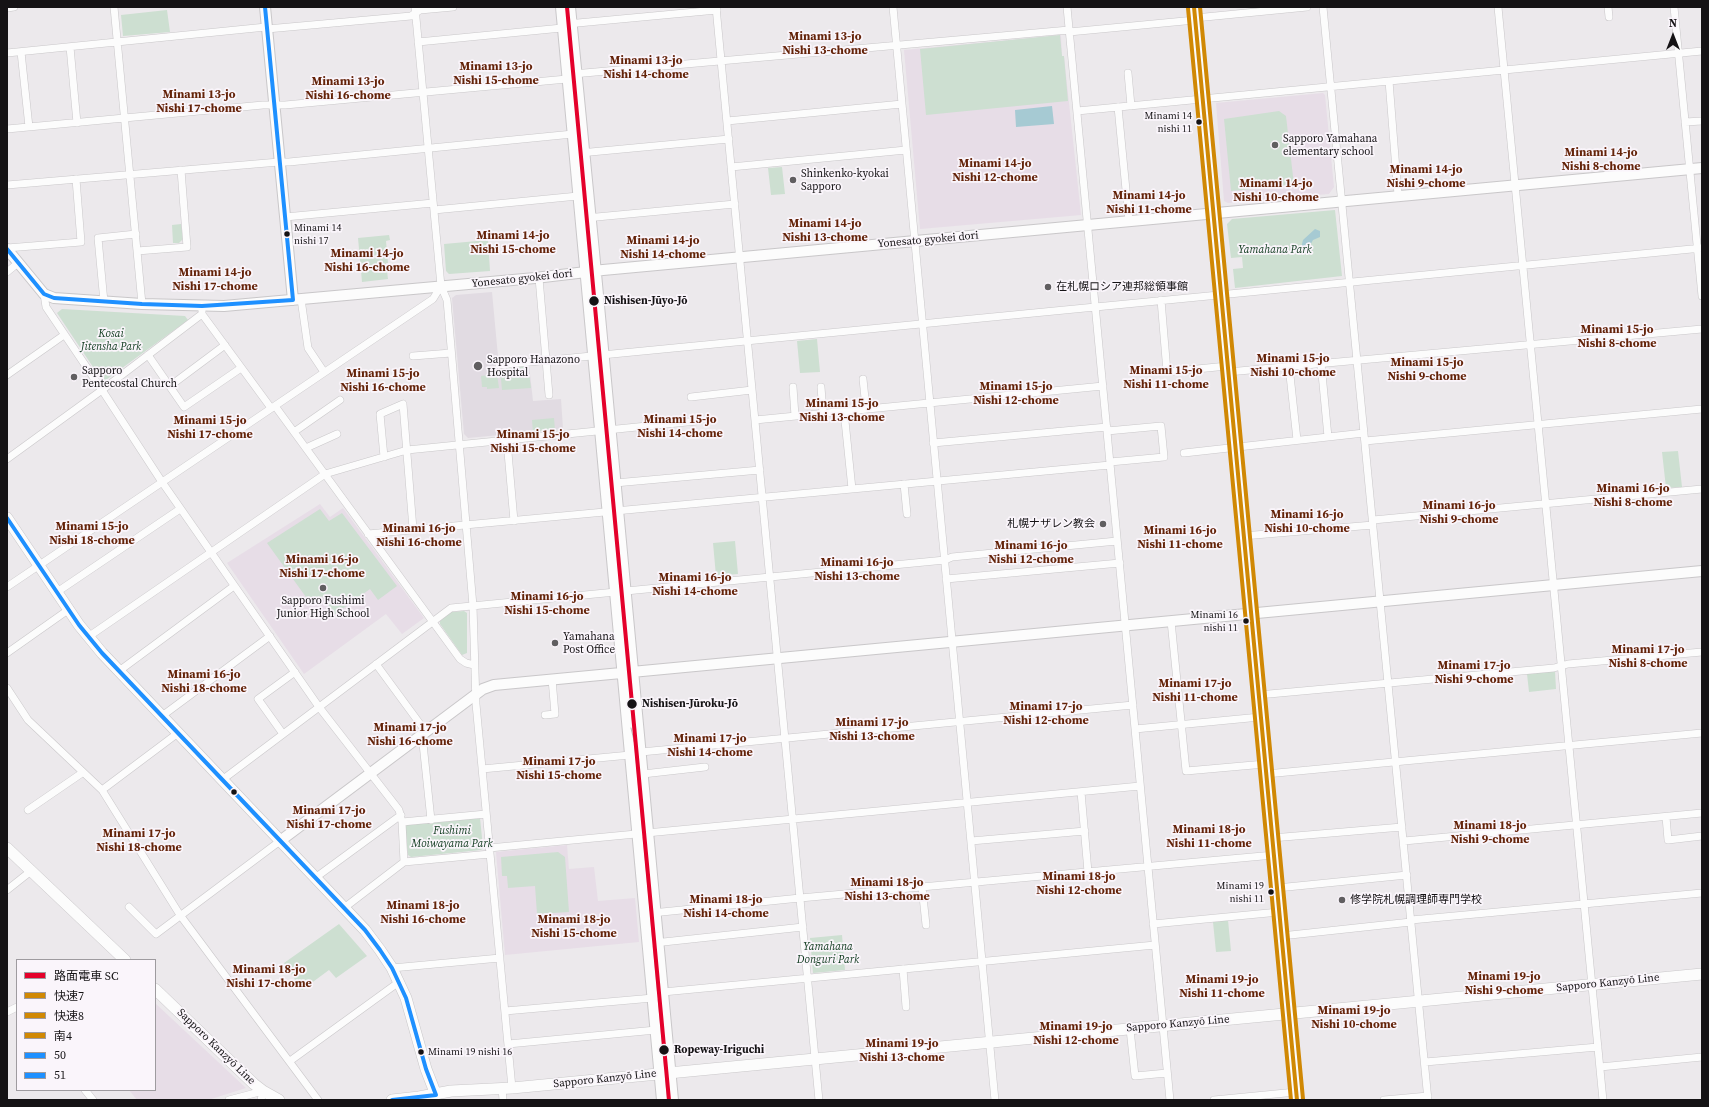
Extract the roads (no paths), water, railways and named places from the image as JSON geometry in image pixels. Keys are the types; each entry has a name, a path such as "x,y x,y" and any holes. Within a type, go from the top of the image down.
{"highway":[{"path":"1194,15 1296,1096"}],"main road":[{"path":"7,518 68,610 88,637 365,930 392,968 406,998 426,1069 438,1097"},
{"path":"7,848 123,959"},
{"name":"Sapporo Kanzyō Line","path":"392,1100 438,1097 451,1092 507,1088 1702,974"},
{"name":"Sapporo Kanzyō Line","path":"156,990 262,1095 280,1100"}],"street":[{"path":"7,8 14,7"},
{"path":"114,7 142,304"},
{"path":"265,7 285,217 297,300 308,348 324,372"},
{"path":"415,10 453,7"},
{"path":"560,7 565,25 579,153 585,218 585,273 598,356 605,431 612,512 614,593 621,673 638,834 650,913 658,942 673,1100"},
{"path":"565,25 570,7"},
{"path":"893,7 996,1100"},
{"path":"1067,7 1170,1100"},
{"path":"7,129 423,92 721,61 1069,31 1194,15 1307,7"},
{"path":"1323,7 1428,1098 1384,1100"},
{"path":"1498,7 1603,1100"},
{"path":"1608,7 1610,17"},
{"path":"1674,7 1690,169 1700,248 1702,296"},
{"path":"418,42 716,9 819,1100"},
{"path":"7,53 411,16 415,10"},
{"path":"415,10 441,286 447,300 472,606 475,696 508,1044 507,1088 503,1100"},
{"path":"70,47 77,123"},
{"path":"1077,111 1702,51"},
{"path":"21,52 29,127"},
{"path":"1128,73 1131,106"},
{"path":"570,76 572,134 579,153 578,196 585,218 596,271 598,356"},
{"path":"1389,81 1398,195"},
{"path":"727,121 902,104"},
{"path":"1118,107 1130,221"},
{"path":"1685,122 1702,121"},
{"path":"7,185 289,162 572,134"},
{"path":"579,153 729,140"},
{"path":"731,167 906,150"},
{"name":"Yonesato gyokei dori","path":"44,294 54,298 202,310 1398,195 1702,168"},
{"path":"137,251 187,246 181,170"},
{"path":"7,249 81,242 76,179"},
{"path":"285,217 578,196"},
{"path":"585,218 735,204"},
{"path":"104,302 98,238 136,234"},
{"path":"499,365 748,342 922,323 1700,248"},
{"path":"7,249 44,294 46,307 180,509 319,707 399,810 404,862"},
{"path":"7,272 18,263"},
{"path":"540,278 549,395"},
{"path":"7,587 433,299 441,286"},
{"path":"1161,300 1167,372 1289,366 1702,329"},
{"path":"7,458 148,356 202,310 241,368 294,432 460,659 466,663 474,665"},
{"path":"7,375 64,335"},
{"path":"170,386 225,345"},
{"path":"413,356 451,353"},
{"path":"148,356 184,407 241,368"},
{"path":"1321,363 1328,437"},
{"path":"1289,366 1297,440"},
{"path":"863,379 866,408"},
{"path":"755,420 1103,386"},
{"path":"793,387 795,416"},
{"path":"821,387 823,413"},
{"path":"691,397 752,390"},
{"path":"294,432 340,400"},
{"path":"384,457 380,414 403,404 413,529"},
{"path":"1365,441 1702,409"},
{"path":"844,411 852,489"},
{"path":"88,637 325,474 407,450 697,421"},
{"path":"368,534 762,498 1110,464 1164,457 1162,426 933,443"},
{"path":"605,431 615,483 612,512 625,592 648,832 650,913 648,944 662,1100"},
{"path":"1184,453 1364,433"},
{"path":"306,448 337,434"},
{"path":"507,441 514,520"},
{"path":"615,483 760,470"},
{"path":"904,484 907,514"},
{"path":"1243,536 1702,489"},
{"path":"56,592 180,509"},
{"path":"222,780 451,608 945,560 952,557 1118,541"},
{"path":"946,579 1120,563"},
{"path":"129,907 156,934 424,733 484,689 494,685 1702,571"},
{"path":"119,671 234,586"},
{"path":"7,653 68,610"},
{"path":"1171,620 1186,772 1396,762 1702,733"},
{"path":"162,716 270,636"},
{"path":"1258,695 1554,668 1561,666 1702,652"},
{"path":"376,664 424,733 431,820"},
{"path":"283,734 258,699 295,672"},
{"path":"545,715 555,714 552,679"},
{"path":"7,688 28,720 82,773 102,790 180,915 318,1100"},
{"path":"641,752 1133,705"},
{"path":"1135,729 1260,717"},
{"path":"102,790 178,733"},
{"path":"482,769 630,755"},
{"path":"643,774 704,767"},
{"path":"28,810 82,773"},
{"path":"344,908 404,862 648,832 1140,786"},
{"path":"1081,792 1088,872"},
{"path":"1404,841 1702,813"},
{"path":"315,878 401,819 431,820 486,814"},
{"path":"1666,816 1668,840 1702,836"},
{"path":"1272,838 1402,827"},
{"path":"971,841 1085,831"},
{"path":"650,913 1274,855"},
{"path":"7,890 31,871"},
{"path":"1277,888 1407,875"},
{"path":"922,887 926,926"},
{"path":"1281,936 1411,921 1702,893"},
{"path":"1154,924 1279,912"},
{"path":"648,944 803,927"},
{"path":"505,1011 653,998 663,992 1155,945"},
{"path":"392,968 500,958"},
{"path":"903,969 906,1007"},
{"path":"290,1061 399,982"},
{"path":"7,1012 16,1008"},
{"path":"1130,1029 1135,1076 1167,1073"},
{"path":"508,1044 656,1030"},
{"path":"1425,1062 1598,1047"},
{"path":"1600,1067 1702,1057"},
{"path":"86,1091 93,1100"},
{"path":"229,1100 262,1095"},
{"path":"1214,1100 1296,1096"}],"water":[{"path":"1052,106 1054,124 1016,127 1015,110"},
{"path":"1315,229 1320,231 1320,237 1313,240 1307,251 1304,253 1301,248 1303,240"}],"tram line":[{"name":"SC","path":"567,7 669,1100"},
{"path":"631,728 636,749"}],"place":[{"name":"Minami 14 nishi 11","path":"1199,122"},
{"name":"Sapporo Yamahana elementary school","path":"1275,145"},
{"name":"Shinkenko-kyokai Sapporo","path":"793,180"},
{"name":"Minami 14 nishi 17","path":"287,234"},
{"name":"在札幌ロシア連邦総領事館","path":"1048,287"},
{"name":"Nishisen-Jūyo-Jō","path":"594,301"},
{"name":"Sapporo Hanazono Hospital","path":"478,366"},
{"name":"Sapporo Pentecostal Church","path":"74,377"},
{"name":"札幌ナザレン教会","path":"1103,524"},
{"name":"Sapporo Fushimi Junior High School","path":"323,588"},
{"name":"Minami 16 nishi 11","path":"1246,621"},
{"name":"Yamahana Post Office","path":"555,643"},
{"name":"Nishisen-Jūroku-Jō","path":"632,704"},
{"name":"Minami 19 nishi 11","path":"1271,892"},
{"name":"修学院札幌調理師専門学校","path":"1342,900"},
{"name":"Ropeway-Iriguchi","path":"664,1050"},
{"name":"Minami 19 nishi 16","path":"421,1052"}],"district":[{"name":"Minami 13-jo Nishi 13-chome","path":"825,44"},
{"name":"Minami 13-jo Nishi 14-chome","path":"646,68"},
{"name":"Minami 13-jo Nishi 15-chome","path":"496,74"},
{"name":"Minami 13-jo Nishi 16-chome","path":"348,89"},
{"name":"Minami 13-jo Nishi 17-chome","path":"199,102"},
{"name":"Minami 14-jo Nishi 8-chome","path":"1601,160"},
{"name":"Minami 14-jo Nishi 12-chome","path":"995,171"},
{"name":"Minami 14-jo Nishi 9-chome","path":"1426,177"},
{"name":"Minami 14-jo Nishi 10-chome","path":"1276,191"},
{"name":"Minami 14-jo Nishi 11-chome","path":"1149,203"},
{"name":"Minami 14-jo Nishi 13-chome","path":"825,231"},
{"name":"Minami 14-jo Nishi 15-chome","path":"513,243"},
{"name":"Minami 14-jo Nishi 14-chome","path":"663,248"},
{"name":"Minami 14-jo Nishi 16-chome","path":"367,261"},
{"name":"Minami 14-jo Nishi 17-chome","path":"215,280"},
{"name":"Minami 15-jo Nishi 8-chome","path":"1617,337"},
{"name":"Minami 15-jo Nishi 10-chome","path":"1293,366"},
{"name":"Minami 15-jo Nishi 9-chome","path":"1427,370"},
{"name":"Minami 15-jo Nishi 11-chome","path":"1166,378"},
{"name":"Minami 15-jo Nishi 16-chome","path":"383,381"},
{"name":"Minami 15-jo Nishi 12-chome","path":"1016,394"},
{"name":"Minami 15-jo Nishi 13-chome","path":"842,411"},
{"name":"Minami 15-jo Nishi 14-chome","path":"680,427"},
{"name":"Minami 15-jo Nishi 17-chome","path":"210,428"},
{"name":"Minami 15-jo Nishi 15-chome","path":"533,442"},
{"name":"Minami 16-jo Nishi 8-chome","path":"1633,496"},
{"name":"Minami 16-jo Nishi 9-chome","path":"1459,513"},
{"name":"Minami 16-jo Nishi 10-chome","path":"1307,522"},
{"name":"Minami 15-jo Nishi 18-chome","path":"92,534"},
{"name":"Minami 16-jo Nishi 16-chome","path":"419,536"},
{"name":"Minami 16-jo Nishi 11-chome","path":"1180,538"},
{"name":"Minami 16-jo Nishi 12-chome","path":"1031,553"},
{"name":"Minami 16-jo Nishi 17-chome","path":"322,567"},
{"name":"Minami 16-jo Nishi 13-chome","path":"857,570"},
{"name":"Minami 16-jo Nishi 14-chome","path":"695,585"},
{"name":"Minami 16-jo Nishi 15-chome","path":"547,604"},
{"name":"Minami 17-jo Nishi 8-chome","path":"1648,657"},
{"name":"Minami 17-jo Nishi 9-chome","path":"1474,673"},
{"name":"Minami 16-jo Nishi 18-chome","path":"204,682"},
{"name":"Minami 17-jo Nishi 11-chome","path":"1195,691"},
{"name":"Minami 17-jo Nishi 12-chome","path":"1046,714"},
{"name":"Minami 17-jo Nishi 13-chome","path":"872,730"},
{"name":"Minami 17-jo Nishi 16-chome","path":"410,735"},
{"name":"Minami 17-jo Nishi 14-chome","path":"710,746"},
{"name":"Minami 17-jo Nishi 15-chome","path":"559,769"},
{"name":"Minami 17-jo Nishi 17-chome","path":"329,818"},
{"name":"Minami 18-jo Nishi 9-chome","path":"1490,833"},
{"name":"Minami 18-jo Nishi 11-chome","path":"1209,837"},
{"name":"Minami 17-jo Nishi 18-chome","path":"139,841"},
{"name":"Minami 18-jo Nishi 12-chome","path":"1079,884"},
{"name":"Minami 18-jo Nishi 13-chome","path":"887,890"},
{"name":"Minami 18-jo Nishi 14-chome","path":"726,907"},
{"name":"Minami 18-jo Nishi 16-chome","path":"423,913"},
{"name":"Minami 18-jo Nishi 15-chome","path":"574,927"},
{"name":"Minami 18-jo Nishi 17-chome","path":"269,977"},
{"name":"Minami 19-jo Nishi 9-chome","path":"1504,984"},
{"name":"Minami 19-jo Nishi 11-chome","path":"1222,987"},
{"name":"Minami 19-jo Nishi 10-chome","path":"1354,1018"},
{"name":"Minami 19-jo Nishi 12-chome","path":"1076,1034"},
{"name":"Minami 19-jo Nishi 13-chome","path":"902,1051"}],"park label":[{"name":"Yamahana Park","path":"1275,250"},
{"name":"Kosai Jitensha Park","path":"111,340"},
{"name":"Fushimi Moiwayama Park","path":"452,837"},
{"name":"Yamahana Donguri Park","path":"828,953"}]}
